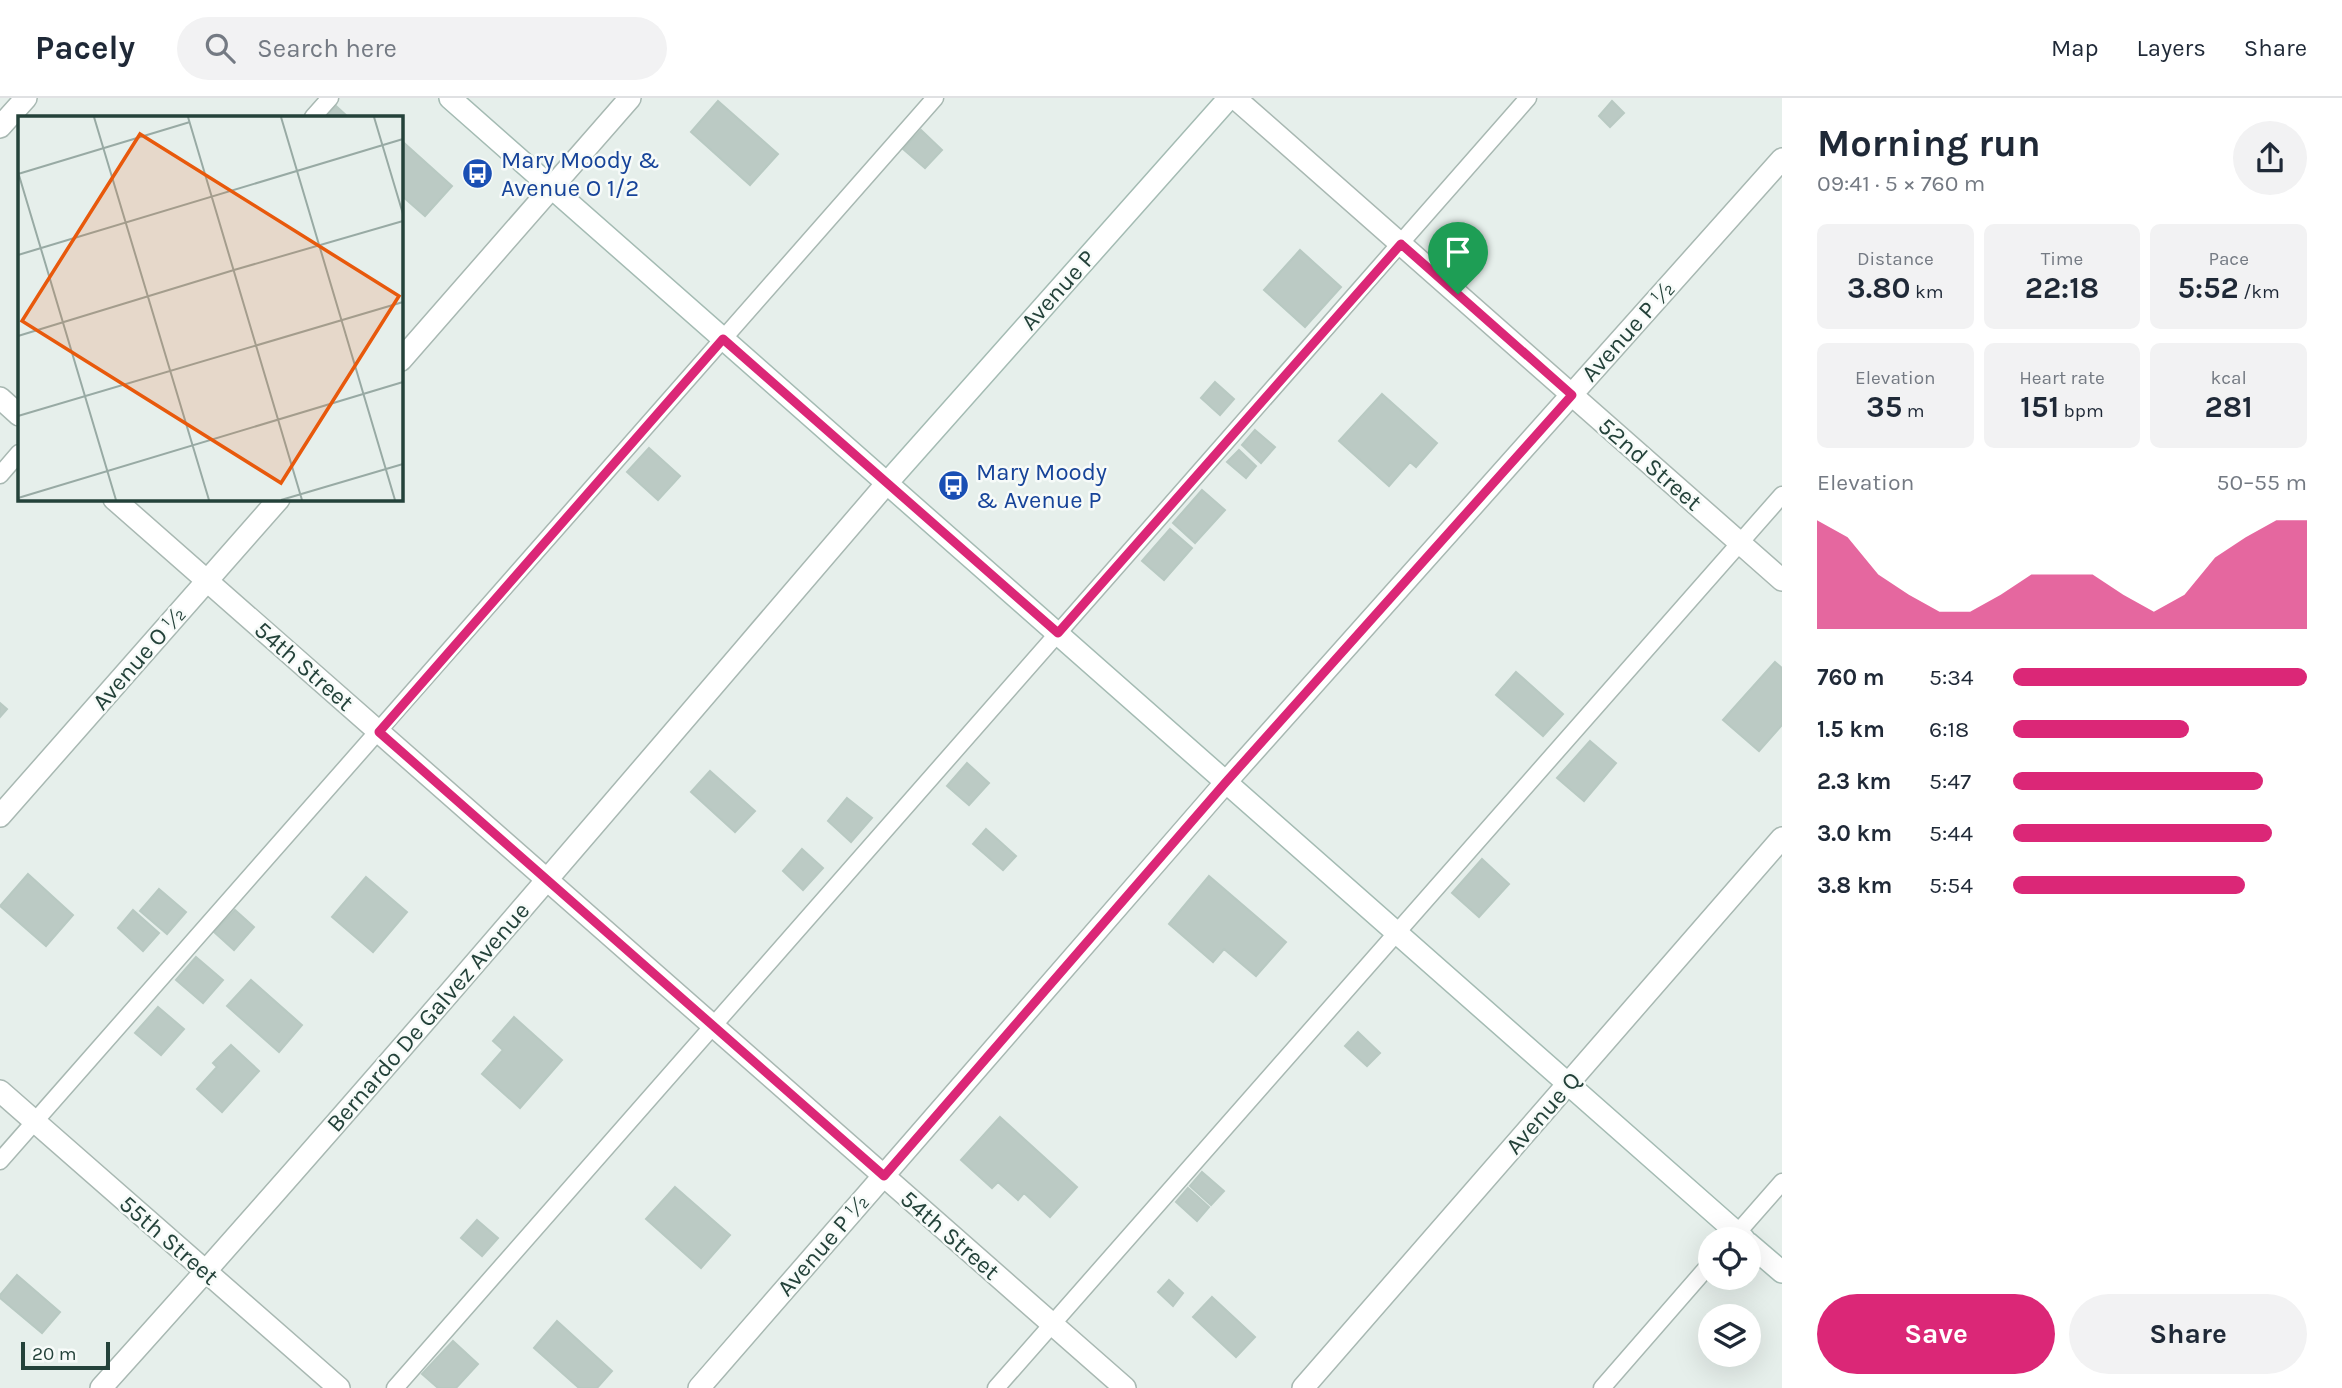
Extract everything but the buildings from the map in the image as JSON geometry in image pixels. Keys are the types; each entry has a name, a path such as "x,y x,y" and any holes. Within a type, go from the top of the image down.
{"street":[{"path":"0,128 26,98"},
{"path":"450,98 1728,1227"},
{"path":"402,359 631,98"},
{"name":"Avenue P","path":"887,483 1229,98"},
{"name":"52nd Street","path":"1235,98 1782,580"},
{"name":"Avenue P ½","path":"699,1388 1226,782 1782,159"},
{"path":"0,398 18,414"},
{"name":"Bernardo De Galvez Avenue","path":"101,1388 206,1272 547,880 887,483"},
{"name":"54th Street","path":"115,500 1125,1388"},
{"name":"Avenue O ½","path":"0,816 278,500"},
{"name":"Avenue Q","path":"1303,1388 1782,838"},
{"name":"55th Street","path":"0,1091 339,1388"},
{"path":"1761,1255 1782,1272"}],"lane":[{"path":"314,116 330,98"},
{"path":"0,1161 935,98"},
{"path":"395,1388 1528,98"},
{"path":"0,475 18,454"},
{"path":"996,1388 1782,495"},
{"path":"1748,1227 1782,1182"},
{"path":"1602,1388 1698,1278"}],"place":[{"name":"Mary Moody & Avenue O 1/2","path":"478,174"},
{"name":"Mary Moody & Avenue P","path":"953,486"}],"route":[{"path":"1401,244 1458,294 1572,395 1226,782 884,1176 379,732 723,339 1058,633 1401,244"}]}
